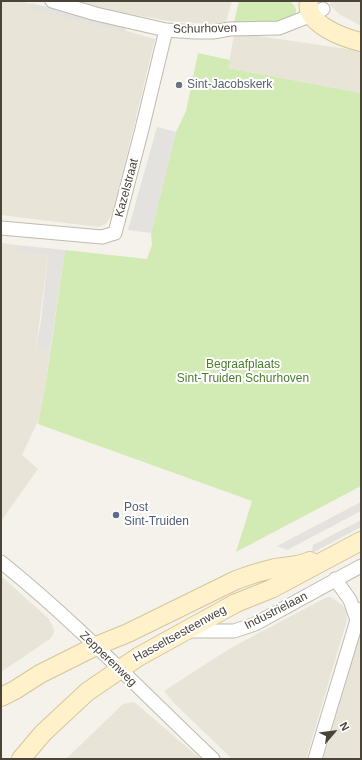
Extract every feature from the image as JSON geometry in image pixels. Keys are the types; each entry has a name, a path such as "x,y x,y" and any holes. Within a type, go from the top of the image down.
{"main road":[{"path":"312,5 332,20 361,34"},
{"path":"312,5 318,22 334,33 351,40 361,42"},
{"name":"Hasseltsesteenweg","path":"1,710 8,694 40,674 96,646 128,633 236,580 274,568 304,564 361,534"},
{"name":"Hasseltsesteenweg","path":"21,759 43,733 87,692 138,656 236,603 271,589 361,541"},
{"path":"38,759 43,733"}],"street":[{"name":"Schurhoven","path":"52,1 96,14 166,30 194,32 213,32 230,29 279,28 312,5"},
{"name":"Kazelstraat","path":"1,228 102,237 115,233 166,30"},
{"name":"Zepperenweg","path":"1,562 96,646 213,759"},
{"name":"Industrielaan","path":"184,631 234,631 255,624 361,566"},
{"path":"315,759 359,614 335,580"}],"shaded area":[{"path":"1,1 20,1 155,39 113,212 106,224 98,227 1,215"},
{"path":"71,1 232,1 225,25 169,21 93,7"},
{"path":"331,1 361,1 361,26 339,14 330,5"},
{"path":"31,3 126,27 125,32 30,9"},
{"path":"234,35 258,36 361,51 361,93 228,68"},
{"path":"157,127 176,132 151,233 128,230"},
{"path":"1,243 17,245 17,252 48,256 36,348 50,351 39,419 22,455 38,469 1,521"},
{"path":"17,245 65,250 50,351 36,348 41,321 48,256 17,252"},
{"path":"361,502 361,511 287,550 277,546"},
{"path":"361,520 361,527 312,553 313,545"},
{"path":"1,576 48,618 54,630 50,639 1,672"},
{"path":"327,597 331,597 342,605 346,610 347,620 306,759 232,759 174,703 164,691 229,649"},
{"path":"361,628 361,759 323,759 329,741"},
{"path":"134,702 201,759 66,759 123,704"}],"green space":[{"path":"239,1 290,1 296,9 294,15 287,19 263,22 234,22"},
{"name":"Begraafplaats Sint-Truiden Schurhoven","path":"198,53 230,60 228,68 361,93 361,486 236,552 252,501 38,424 46,382 65,250 147,259 152,245 151,233 176,132 186,111"}],"place":[{"name":"Sint-Jacobskerk","path":"179,85"},
{"name":"Post Sint-Truiden","path":"116,515"}]}
